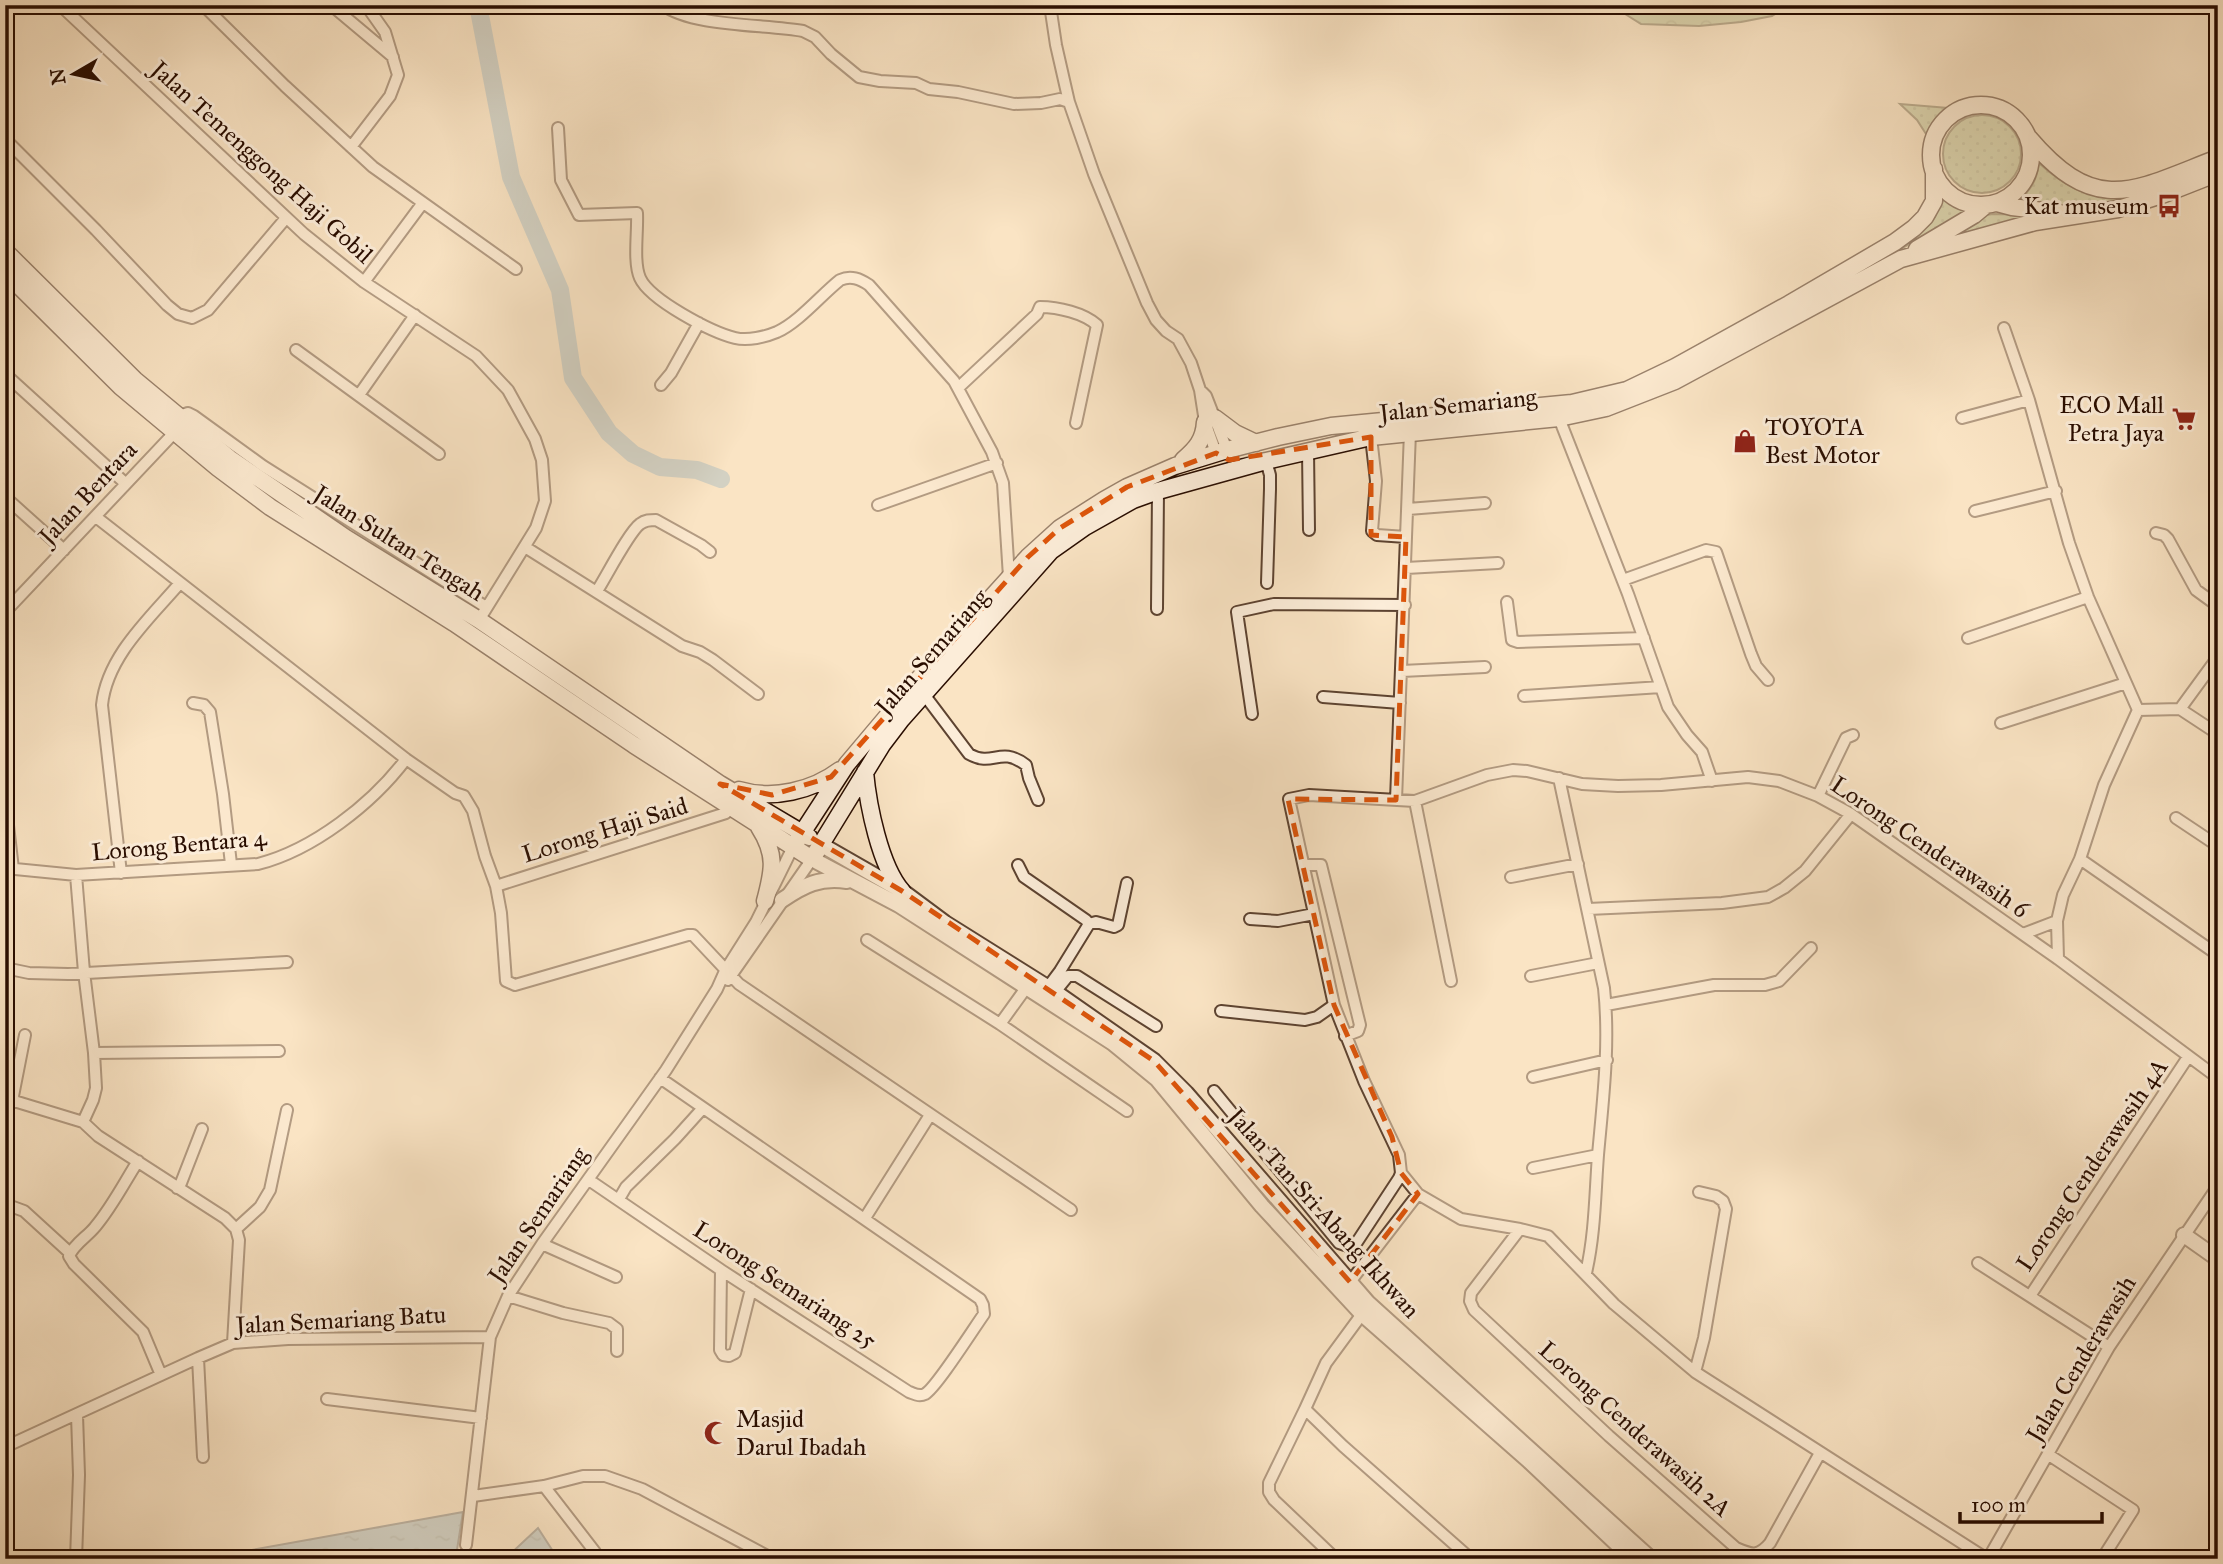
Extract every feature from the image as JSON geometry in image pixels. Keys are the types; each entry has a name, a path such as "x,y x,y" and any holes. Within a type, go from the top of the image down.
{"main road":[{"path":"2076,216 1968,203 1956,198 1939,180 1934,169 1931,154 1937,133 1950,115 1963,107 1982,105 2004,109 2059,170 2074,180 2105,191 2138,188 2218,158"},
{"path":"1901,259 2017,190 2030,166 2029,138"},
{"name":"Jalan Semariang","path":"797,840 847,764 933,662 1028,557 1060,528 1127,487 1175,466 1222,451 1331,426 1572,403 1627,390 1675,367 1895,242 1914,228 1934,201 1934,169"},
{"name":"Jalan Semariang","path":"812,859 882,745 923,693 1051,551 1109,512 1158,491 1266,461 1371,437 1559,418 1605,408 1675,381 1901,259 2035,222 2105,212 2218,173"},
{"name":"Jalan Sultan Tengah","path":"5,251 97,345 229,458 280,495 482,614 797,840"},
{"name":"Jalan Sultan Tengah","path":"5,272 87,354 174,433 270,507 454,623 634,745 756,822 797,840"},
{"path":"1175,466 1196,450 1210,420 1256,443"},
{"path":"1222,451 1229,460 1285,447 1306,451"},
{"path":"720,784 772,795 818,784 847,764"},
{"path":"865,772 867,794 887,866 901,891"},
{"path":"756,822 772,852 773,866 765,901"},
{"path":"797,840 821,844"},
{"path":"797,840 812,859"}],"street":[{"path":"203,5 373,167 516,269"},
{"path":"331,5 393,57"},
{"path":"351,147 384,104 398,75 385,32 366,5"},
{"path":"663,5 689,17 803,31 816,37 831,54 859,77 916,83 929,89 1014,104 1060,99 1069,102"},
{"path":"1050,5 1069,102 1094,174 1147,303 1156,320 1166,331 1178,338 1191,363 1222,451"},
{"name":"Jalan Temenggong Haji Gobil","path":"64,7 286,218 330,256 364,282 476,356 508,390 534,439 541,460 545,502 542,516 525,547 482,614"},
{"path":"558,128 561,180 579,215 637,213 637,265 645,286 659,299 699,323 734,338 747,339 771,334 791,323 840,280 854,278 869,285 958,388 997,463 1003,483 1009,578"},
{"path":"5,139 167,305 183,317 192,318 208,310 286,218"},
{"path":"364,282 422,204"},
{"path":"958,388 1037,314 1040,307 1063,310 1090,320 1097,326 1076,423"},
{"path":"359,395 415,315"},
{"path":"662,386 677,365 699,323"},
{"path":"2004,328 2029,400 2069,543 2088,597 2138,710 2104,785 2080,859 2063,894 2057,921 2058,958"},
{"path":"296,350 439,454"},
{"path":"5,374 125,483"},
{"path":"1962,418 2029,400"},
{"path":"1559,418 1623,580 1668,707 1702,752 1712,781"},
{"path":"1396,800 1410,432"},
{"name":"Jalan Bentara","path":"5,612 174,433"},
{"path":"1371,437 1376,481 1372,531 1377,535 1406,537"},
{"path":"1306,451 1309,530"},
{"path":"1266,461 1270,475 1267,583"},
{"path":"878,505 997,463"},
{"path":"1157,609 1158,491"},
{"path":"1975,511 2056,491"},
{"path":"5,498 64,550"},
{"path":"1408,509 1485,503"},
{"path":"96,517 406,759 464,796 473,811 496,886 501,913 504,975 510,984 532,981 693,935 739,984 1071,1210"},
{"path":"597,591 632,532 643,522 656,520 710,552"},
{"path":"2156,533 2168,539 2196,590 2218,606"},
{"path":"1007,540 1028,557"},
{"path":"525,547 682,646 713,660 758,694"},
{"path":"1623,580 1706,550 1716,552 1751,654 1756,666 1768,680"},
{"path":"1406,568 1498,564"},
{"path":"121,873 102,705 104,690 127,646 180,583"},
{"path":"1968,638 2088,597"},
{"path":"1507,602 1510,635 1512,640 1518,642 1644,638"},
{"path":"1252,714 1237,612 1275,604 1405,605"},
{"path":"2180,709 2218,657"},
{"path":"1402,671 1485,667"},
{"path":"2001,723 2126,683"},
{"path":"1524,696 1661,687"},
{"path":"923,693 969,754 979,760 1005,755 1016,757 1026,765 1038,800"},
{"path":"1323,697 1400,703"},
{"path":"193,702 204,705 210,712 231,864"},
{"path":"2138,710 2180,709 2218,734"},
{"path":"1818,796 1846,738 1853,735"},
{"name":"Lorong Bentara 4","path":"9,868 76,875 258,864 275,860 313,841 364,803 406,759"},
{"name":"Lorong Cenderawasih 6","path":"1304,864 1289,799 1309,795 1415,801 1500,771 1527,771 1582,784 1618,786 1748,777 1779,781 1818,796 1851,814 2058,958 2218,1078"},
{"path":"1559,778 1606,1005 1607,1059 1593,1245 1586,1273"},
{"path":"5,799 9,868"},
{"path":"1415,801 1451,981"},
{"name":"Lorong Haji Said","path":"496,886 726,813"},
{"path":"1588,909 1710,904 1768,897 1805,871 1851,814"},
{"path":"2176,818 2218,846"},
{"path":"728,974 797,840"},
{"path":"821,844 901,891 944,928"},
{"path":"728,974 812,859 944,928"},
{"path":"2080,859 2218,956"},
{"path":"1214,1091 1343,1245 1348,1247 1357,1242 1396,1185 1401,1173 1399,1155 1345,1036 1334,1005 1304,864 1321,865 1326,880 1360,1026 1358,1031 1345,1036"},
{"path":"1511,877 1578,864"},
{"path":"1018,865 1024,877 1089,924"},
{"path":"76,875 96,1088 83,1122"},
{"path":"782,901 806,884 838,879 855,882"},
{"path":"1051,990 1089,924 1096,922 1114,927 1118,925 1127,883"},
{"path":"1250,919 1278,921 1314,914"},
{"path":"2023,934 2057,921"},
{"name":"Jalan Tan Sri Abang Ikhwan","path":"944,928 1026,988 1113,1043 1157,1079 1262,1206 1362,1314 1528,1460 1633,1559"},
{"name":"Jalan Tan Sri Abang Ikhwan","path":"944,928 1051,990 1154,1061 1186,1093 1367,1303 1651,1559"},
{"path":"867,940 1000,1024 1128,1111"},
{"path":"1606,1005 1714,985 1765,985 1779,981 1811,948"},
{"path":"5,968 49,975 286,962"},
{"path":"1531,976 1598,963"},
{"name":"Jalan Semariang","path":"466,1545 490,1336 508,1297 542,1244 660,1078 728,974"},
{"path":"1051,990 1068,976 1077,976 1156,1026"},
{"path":"1000,1024 1026,988"},
{"path":"1221,1011 1305,1020 1317,1017 1334,1005"},
{"path":"25,1035 10,1102 83,1122 97,1136 225,1219 236,1229 239,1240 233,1343"},
{"path":"94,1053 279,1051"},
{"name":"Lorong Cenderawasih 4A","path":"2030,1296 2188,1057"},
{"path":"1533,1077 1607,1059"},
{"path":"660,1078 865,1218 930,1115"},
{"path":"619,1199 626,1187 702,1108"},
{"path":"236,1229 260,1207 270,1190 287,1110"},
{"path":"177,1188 202,1129"},
{"path":"1533,1168 1598,1155"},
{"path":"69,1253 94,1230 138,1161"},
{"path":"1401,1173 1418,1195 1461,1219 1520,1229 1548,1237 1615,1304 1695,1372 1988,1559"},
{"name":"Lorong Semariang 25","path":"589,1180 721,1270 909,1392 919,1395 927,1393 984,1314 983,1306 979,1298 865,1218"},
{"name":"Jalan Cenderawasih","path":"1988,1559 2109,1347 2218,1186"},
{"path":"1695,1372 1704,1338 1726,1209 1723,1201 1699,1192"},
{"path":"1350,1282 1418,1195"},
{"path":"5,1204 24,1211 69,1253 74,1265 143,1332 161,1375"},
{"name":"Lorong Cenderawasih 2A","path":"1520,1229 1471,1293 1470,1301 1474,1310 1609,1436 1736,1548 1747,1553 1763,1552 1820,1453"},
{"path":"2184,1235 2218,1259"},
{"path":"542,1244 616,1277"},
{"path":"1978,1262 2109,1347"},
{"path":"721,1270 720,1350 723,1354 729,1356 735,1353 751,1289"},
{"path":"508,1297 609,1322 617,1329 617,1351"},
{"path":"1336,1559 1274,1500 1269,1492 1269,1483 1326,1363 1362,1314"},
{"name":"Jalan Semariang Batu","path":"5,1447 233,1343 288,1339 490,1336"},
{"path":"198,1358 203,1457"},
{"path":"327,1399 481,1418"},
{"path":"1305,1409 1471,1559"},
{"path":"76,1559 79,1475 77,1415"},
{"path":"2049,1455 2133,1510 2102,1559"},
{"path":"473,1496 544,1486 583,1476 605,1476 642,1489 774,1559"},
{"path":"544,1486 595,1552 594,1559"}],"highlighted area":[{"path":"1371,437 1371,535 1406,537 1396,800 1288,799 1334,1005 1392,1137 1401,1173 1418,1194 1350,1282 1154,1061 902,891 720,784 772,795 831,777 1028,557 1060,528 1127,487 1216,453 1229,460"}],"green space":[{"path":"1611,5 1789,5 1772,16 1699,26 1641,24"},
{"path":"1900,104 1949,108 1936,118 1926,134 1917,120"},
{"path":"1974,115 1990,115 2004,121 2015,132 2021,146 2021,162 2015,176 2004,187 1990,193 1974,193 1960,187 1949,176 1943,162 1943,146 1949,132 1960,121"},
{"path":"2039,163 2062,181 2084,192 2108,197 2137,195 2112,204 2087,208 2016,203 2032,185"},
{"path":"1942,197 1957,208 1969,211 1850,277 1928,226 1935,217"},
{"path":"2041,215 1930,244 1979,216"}],"water":[{"path":"463,1512 456,1556 459,1559 213,1559 229,1554"},
{"path":"538,1528 558,1559 505,1559"}],"waterway":[{"path":"478,5 511,177 560,290 573,378 609,433 633,454 660,467 697,470 721,479"}],"place":[{"name":"Kat museum","path":"2169,206"},
{"name":"ECO Mall Petra Jaya","path":"2184,419"},
{"name":"TOYOTA Best Motor","path":"1745,441"},
{"name":"Masjid Darul Ibadah","path":"716,1433"}]}
